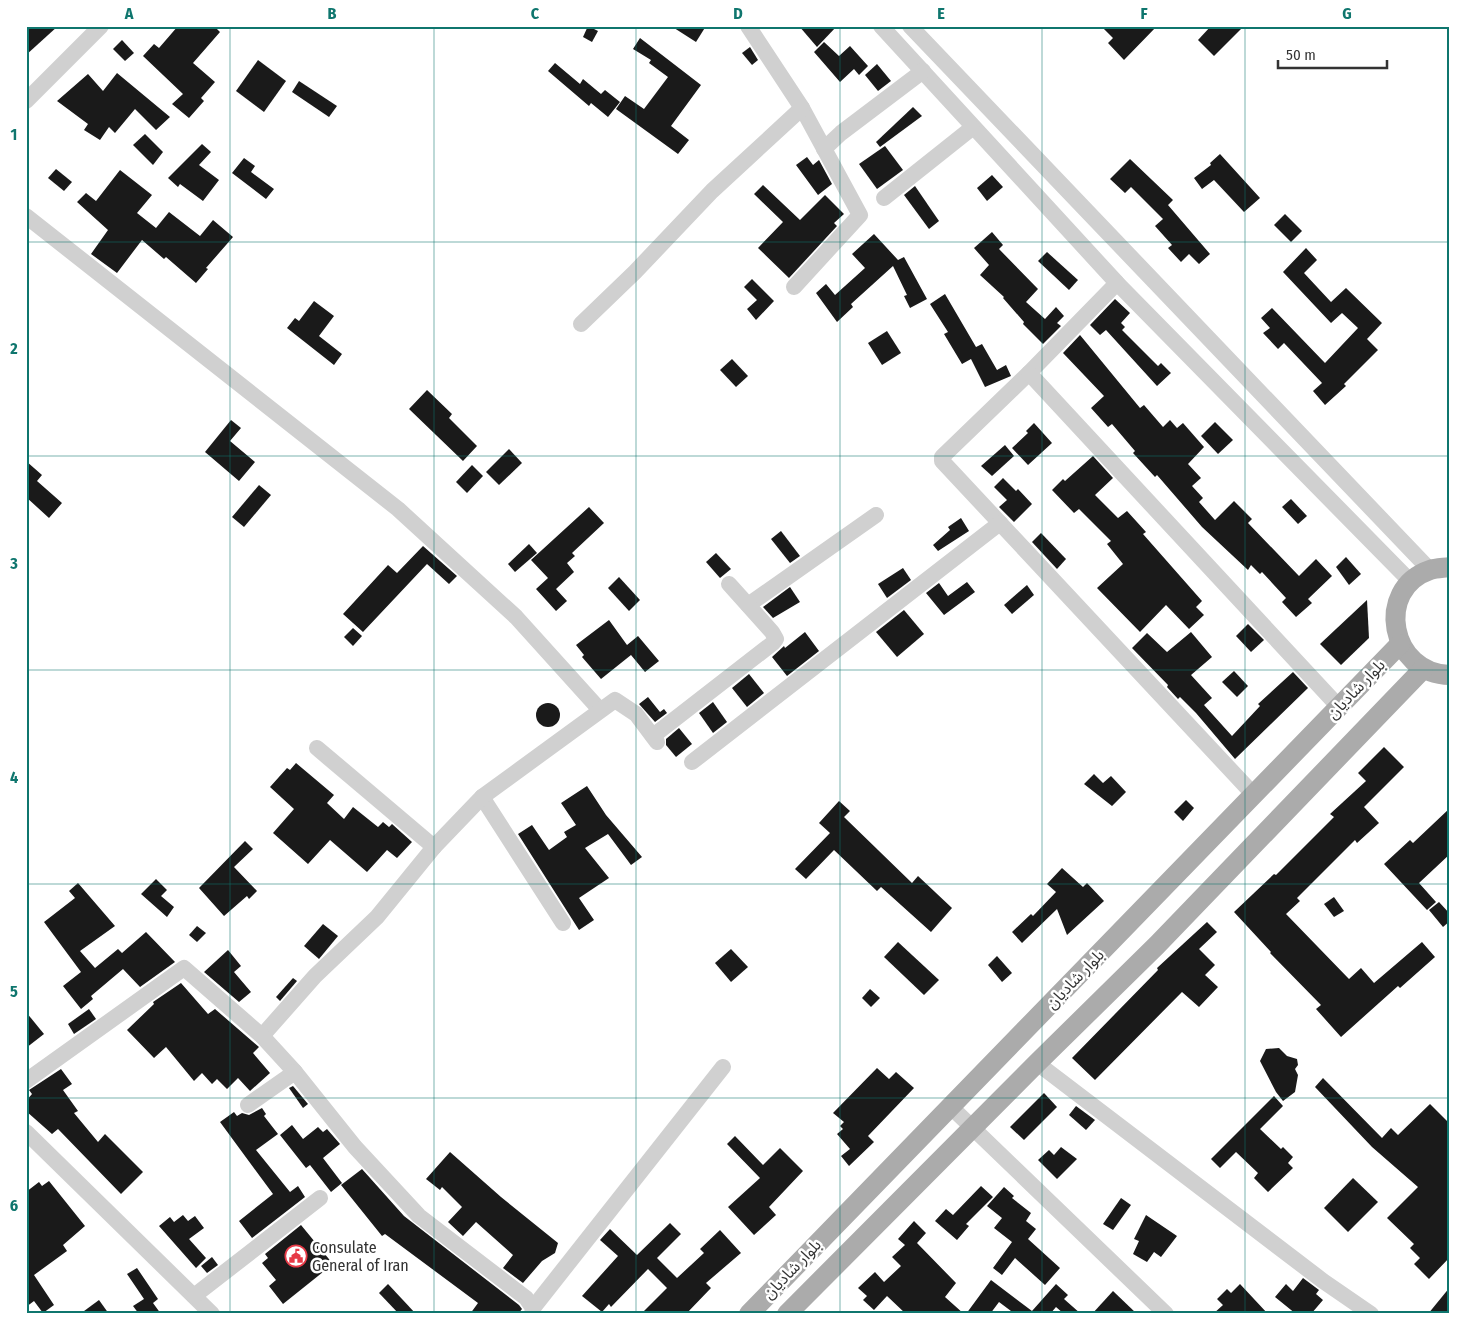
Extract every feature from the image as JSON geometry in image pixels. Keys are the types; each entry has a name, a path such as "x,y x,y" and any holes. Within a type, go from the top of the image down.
{"main road":[{"path":"1450,567 1430,570 1411,582 1398,601 1394,622 1400,644 1409,659 1423,669 1439,675 1450,675"},
{"name":"بلوار شادیان","path":"749,1314 1400,644"},
{"name":"بلوار شادیان","path":"787,1314 1037,1062 1157,945 1423,669"}],"street":[{"path":"26,101 100,26"},
{"path":"748,26 802,108 860,218 794,287"},
{"path":"881,26 972,128 1117,283 1411,582"},
{"path":"910,26 1430,570"},
{"path":"824,149 841,132 923,72"},
{"path":"580,324 634,272 712,191 802,108"},
{"path":"884,198 972,128"},
{"path":"26,216 398,509 516,617 600,710"},
{"path":"1117,283 1029,373 942,457 944,464 1254,795"},
{"path":"1029,373 1339,707"},
{"path":"748,605 876,515"},
{"path":"692,762 1000,523"},
{"path":"262,1036 315,976 377,918 434,847 482,797 614,700 636,714 655,739 773,643 776,639 772,632 729,584"},
{"path":"317,748 434,847"},
{"path":"482,797 563,922"},
{"path":"26,1081 184,968 262,1036 295,1072 355,1146 419,1216 526,1298 532,1311 723,1067"},
{"path":"1037,1062 1323,1281 1371,1314"},
{"path":"248,1105 295,1072"},
{"path":"951,1107 1166,1314"},
{"path":"26,1132 212,1314"},
{"path":"194,1296 320,1198"}],"building":[{"path":"26,26 58,26 26,55"},
{"path":"178,26 214,26 220,32 193,63 215,82 201,98 204,101 189,118 172,104 183,94 143,56 154,44 159,48"},
{"path":"588,26 598,31 592,42 583,37"},
{"path":"671,26 706,26 696,42"},
{"path":"799,26 837,26 817,47"},
{"path":"1101,26 1157,26 1124,60 1108,43 1113,38"},
{"path":"1211,26 1244,26 1214,56 1198,40"},
{"path":"640,38 701,85 671,126 689,140 678,154 616,109 625,96 644,109 668,77 649,63 651,60 633,49"},
{"path":"122,40 134,53 125,61 113,49"},
{"path":"824,42 839,56 850,46 868,66 859,75 854,69 840,82 814,52"},
{"path":"750,47 758,60 752,65 742,53"},
{"path":"258,60 286,81 264,112 236,91"},
{"path":"555,63 580,84 583,79 601,94 605,90 620,102 608,117 591,103 589,106 548,71"},
{"path":"877,64 891,81 878,91 865,75"},
{"path":"117,73 170,117 156,130 135,109 115,133 109,127 100,140 84,130 88,124 57,101 88,74 103,91"},
{"path":"299,81 337,106 329,117 292,92"},
{"path":"913,107 922,116 880,147 876,142"},
{"path":"145,134 163,152 153,165 133,145"},
{"path":"202,144 211,152 199,165 219,180 203,201 180,184 178,187 168,178"},
{"path":"885,146 903,170 877,189 859,164"},
{"path":"1220,154 1260,198 1244,212 1214,180 1202,189 1194,178 1211,165 1210,163"},
{"path":"807,157 813,165 819,160 832,184 818,195 796,165"},
{"path":"244,158 255,166 251,172 274,189 266,199 232,173"},
{"path":"1130,159 1173,200 1168,205 1210,254 1199,264 1189,254 1181,262 1168,248 1172,245 1155,226 1163,219 1131,187 1125,193 1110,179"},
{"path":"56,169 72,182 64,191 48,178"},
{"path":"120,170 152,195 137,213 156,228 169,212 200,236 213,220 233,237 206,268 208,269 196,283 166,257 164,259 142,240 117,273 91,254 108,230 77,202 86,193 96,201"},
{"path":"992,175 1003,187 987,201 977,188"},
{"path":"763,185 800,220 825,195 844,214 834,223 837,226 789,278 758,248 783,222 754,194"},
{"path":"915,186 939,221 929,229 904,195"},
{"path":"1285,214 1302,231 1291,242 1274,225"},
{"path":"992,232 1003,245 999,249 1038,289 1026,302 1045,319 1056,307 1064,316 1057,323 1061,326 1043,344 1023,324 1024,322 1004,297 980,275 989,265 974,248"},
{"path":"874,234 898,260 904,257 927,299 910,308 904,296 907,295 893,266 851,304 853,307 837,322 816,293 826,284 835,295 865,268 852,254"},
{"path":"1306,248 1317,260 1304,273 1331,302 1346,288 1382,323 1367,339 1378,350 1344,384 1346,386 1325,405 1313,391 1322,383 1284,343 1278,349 1263,333 1270,328 1261,318 1272,308 1325,363 1358,328 1342,313 1331,323 1283,272"},
{"path":"1047,252 1078,280 1069,290 1038,261"},
{"path":"752,279 774,301 756,320 747,309 757,300 744,287"},
{"path":"945,294 976,347 982,344 997,370 1006,365 1011,376 985,387 971,359 962,364 944,334 948,332 930,304"},
{"path":"1115,299 1130,313 1121,323 1125,327 1122,330 1158,366 1161,363 1171,373 1157,386 1106,330 1100,335 1090,325"},
{"path":"314,301 334,316 319,336 342,354 334,365 287,328 295,318 299,321"},
{"path":"887,331 901,353 882,365 868,343"},
{"path":"1080,335 1140,408 1144,405 1163,427 1170,420 1177,428 1183,423 1204,447 1188,464 1201,478 1192,486 1203,498 1199,502 1215,520 1234,501 1252,519 1248,523 1299,576 1316,559 1332,576 1308,599 1312,603 1296,617 1282,602 1286,598 1262,572 1260,574 1251,565 1248,570 1202,527 1157,475 1155,477 1133,453 1135,451 1112,424 1108,427 1091,408 1104,396 1063,353"},
{"path":"732,359 748,376 736,387 720,370"},
{"path":"427,390 452,414 449,418 477,446 463,461 409,409"},
{"path":"231,420 241,428 230,441 255,462 239,481 205,452"},
{"path":"1215,422 1233,440 1218,454 1201,436"},
{"path":"1034,423 1052,443 1028,465 1012,448 1028,433 1026,431"},
{"path":"1005,445 1014,456 992,476 981,466"},
{"path":"509,449 522,463 499,485 486,472"},
{"path":"1093,456 1113,478 1095,495 1118,518 1127,511 1146,532 1143,534 1202,601 1196,607 1204,615 1189,629 1166,605 1140,632 1097,588 1123,564 1107,544 1111,541 1079,509 1074,513 1052,490"},
{"path":"26,461 42,475 37,481 62,503 49,518 26,497"},
{"path":"472,465 483,476 467,493 456,482"},
{"path":"1003,478 1016,491 1018,489 1032,504 1014,522 999,507 1007,500 994,487"},
{"path":"259,485 271,495 244,527 232,517"},
{"path":"1291,499 1307,516 1298,524 1282,507"},
{"path":"589,507 604,523 572,553 575,556 567,563 574,572 556,589 567,601 556,611 536,589 548,578 531,560"},
{"path":"961,518 969,531 938,551 933,545 950,530 948,527"},
{"path":"781,531 800,556 790,563 771,539"},
{"path":"1041,533 1066,559 1057,569 1032,542"},
{"path":"529,544 537,553 515,572 508,564"},
{"path":"423,546 457,576 449,584 427,564 363,632 343,614 388,565 397,573"},
{"path":"716,553 731,569 720,578 706,562"},
{"path":"1346,557 1361,574 1349,585 1336,567"},
{"path":"903,568 911,580 887,598 878,584"},
{"path":"619,577 640,600 629,611 608,588"},
{"path":"967,582 975,592 944,615 926,593 939,583 948,596"},
{"path":"1027,585 1034,595 1012,614 1004,605"},
{"path":"790,587 800,602 773,618 763,607"},
{"path":"1367,600 1369,638 1341,665 1320,644"},
{"path":"904,610 924,634 897,657 876,632"},
{"path":"609,620 627,645 638,636 659,661 645,672 631,655 601,679 582,657 584,655 576,645"},
{"path":"1248,624 1264,640 1251,652 1236,636"},
{"path":"353,628 362,636 353,646 344,637"},
{"path":"805,632 819,651 787,676 772,657 784,646 785,648"},
{"path":"1191,632 1212,657 1191,675 1212,698 1204,705 1232,736 1260,706 1258,704 1293,672 1308,688 1235,759 1196,713 1180,697 1178,699 1167,687 1168,685 1132,648 1147,633 1167,652"},
{"path":"1234,671 1248,686 1237,697 1222,682"},
{"path":"749,674 764,693 747,707 732,688"},
{"path":"648,697 660,712 664,709 667,713 655,722 639,704"},
{"path":"713,702 727,722 713,733 699,713"},
{"path":"548,703 557,706 560,715 557,724 548,727 539,724 536,715 539,706"},
{"path":"679,728 692,744 676,757 666,745 666,739"},
{"path":"1384,747 1404,767 1364,807 1379,823 1357,843 1355,840 1297,898 1300,901 1286,914 1349,979 1361,968 1374,983 1422,942 1435,957 1400,988 1398,986 1341,1037 1316,1009 1321,1005 1270,953 1234,912 1274,874 1276,875 1334,817 1330,814 1366,781 1358,773"},
{"path":"296,763 334,795 327,803 344,819 353,807 378,827 383,822 389,827 392,824 412,842 397,858 387,850 367,872 330,840 308,864 273,833 294,809 270,787 287,768 290,770"},
{"path":"1094,774 1103,783 1111,776 1126,792 1112,806 1084,784"},
{"path":"587,786 606,815 642,857 631,865 608,834 585,848 609,878 579,898 594,920 579,930 518,834 532,825 549,850 567,837 564,832 576,825 561,803"},
{"path":"1186,800 1194,808 1183,821 1174,812"},
{"path":"839,801 850,811 844,817 912,883 918,876 952,908 931,932 881,887 877,891 834,850 806,879 795,869 830,833 819,823"},
{"path":"1450,808 1450,854 1419,883 1436,902 1427,910 1384,864 1410,840 1413,843"},
{"path":"245,841 253,849 234,867 257,891 249,899 247,896 224,916 199,888"},
{"path":"1062,868 1083,887 1087,883 1104,901 1067,935 1057,909 1022,943 1012,932 1031,914 1033,916 1056,892 1047,884"},
{"path":"156,879 167,890 161,896 174,907 167,917 141,894"},
{"path":"78,883 115,926 80,951 95,968 118,949 122,953 146,932 175,962 140,987 123,969 91,996 93,999 81,1009 63,986 81,972 44,922 75,898 69,891"},
{"path":"1334,897 1344,911 1334,917 1324,904"},
{"path":"1439,902 1450,914 1450,921 1443,927 1429,910"},
{"path":"1207,922 1217,932 1199,949 1215,965 1205,975 1218,987 1199,1007 1182,992 1095,1080 1072,1058 1158,970 1157,968"},
{"path":"323,924 338,936 319,959 304,946"},
{"path":"197,926 206,933 197,942 189,935"},
{"path":"898,942 939,980 924,995 884,957"},
{"path":"731,949 748,967 731,982 715,963"},
{"path":"228,950 241,966 234,972 251,992 239,1002 204,972"},
{"path":"997,956 1012,973 1002,982 988,965"},
{"path":"293,978 297,981 280,1001 276,997"},
{"path":"181,983 208,1014 215,1009 259,1047 253,1053 270,1073 250,1091 238,1078 227,1089 217,1079 212,1084 202,1073 194,1081 166,1047 154,1058 127,1030 154,1004 153,1002"},
{"path":"870,989 880,998 871,1007 862,998"},
{"path":"89,1009 96,1019 74,1034 68,1024"},
{"path":"26,1012 44,1034 26,1048"},
{"path":"1279,1048 1287,1056 1297,1059 1298,1065 1295,1069 1298,1075 1295,1092 1283,1101 1276,1092 1260,1061 1266,1049"},
{"path":"877,1068 889,1079 896,1072 914,1088 868,1136 874,1142 849,1166 841,1156 850,1149 837,1134 843,1129 840,1126 844,1122 833,1113"},
{"path":"61,1069 72,1084 63,1090 78,1111 74,1113 98,1142 105,1134 143,1172 121,1194 58,1129 52,1134 26,1111 26,1101 32,1094 29,1090"},
{"path":"1323,1078 1382,1138 1391,1128 1398,1135 1430,1104 1450,1124 1450,1257 1429,1279 1414,1264 1420,1258 1410,1248 1414,1244 1387,1218 1418,1187 1372,1147 1315,1087"},
{"path":"293,1086 308,1104 303,1108 289,1088"},
{"path":"1044,1093 1057,1107 1024,1140 1010,1127"},
{"path":"1274,1096 1283,1106 1260,1129 1281,1149 1283,1147 1293,1157 1288,1163 1293,1168 1268,1192 1254,1178 1258,1173 1236,1152 1220,1168 1211,1159"},
{"path":"1076,1106 1095,1120 1086,1130 1069,1115"},
{"path":"262,1108 266,1114 264,1116 278,1134 256,1150 290,1192 298,1186 305,1197 252,1238 239,1221 273,1194 220,1122 234,1112 237,1116 242,1113 249,1115"},
{"path":"292,1125 303,1139 318,1127 323,1132 327,1129 340,1144 323,1158 342,1183 331,1192 310,1165 306,1168 280,1135"},
{"path":"735,1136 763,1165 780,1148 803,1171 769,1207 776,1215 754,1235 728,1207 760,1178 727,1144"},
{"path":"1061,1147 1077,1159 1057,1179 1038,1160 1049,1150 1054,1155"},
{"path":"450,1152 501,1197 558,1243 555,1253 542,1261 523,1283 503,1268 513,1255 476,1222 463,1236 448,1222 462,1207 442,1187 440,1190 426,1179"},
{"path":"362,1169 404,1216 519,1305 522,1309 518,1314 470,1314 478,1303 385,1234 382,1236 341,1185"},
{"path":"1353,1178 1378,1202 1348,1232 1324,1208"},
{"path":"49,1181 85,1226 63,1245 67,1251 34,1275 54,1305 43,1313 34,1301 26,1307 26,1192 39,1182 42,1186"},
{"path":"981,1186 993,1197 966,1224 969,1226 957,1240 935,1221 946,1209 953,1215"},
{"path":"1004,1187 1014,1196 1012,1198 1031,1213 1026,1221 1036,1229 1028,1239 1060,1268 1045,1285 1015,1258 1002,1275 993,1268 1012,1242 994,1228 1002,1218 987,1206"},
{"path":"1121,1198 1131,1205 1113,1230 1103,1224"},
{"path":"183,1215 188,1221 195,1216 204,1228 189,1239 206,1258 196,1268 159,1226 170,1217 174,1222"},
{"path":"1146,1215 1177,1236 1161,1257 1154,1252 1147,1262 1133,1254 1139,1241 1134,1239"},
{"path":"914,1221 926,1233 917,1243 956,1283 945,1297 964,1314 906,1314 887,1296 874,1310 863,1300 867,1296 858,1288 875,1272 884,1282 901,1266 892,1257 905,1245 898,1239"},
{"path":"670,1223 681,1234 657,1258 677,1278 704,1253 700,1249 720,1230 741,1253 706,1283 711,1288 686,1314 641,1314 667,1288 648,1269 611,1307 609,1304 602,1312 582,1296 618,1256 600,1240 610,1229 637,1255"},
{"path":"301,1225 333,1264 283,1304 269,1286 276,1280 262,1263 268,1258 265,1254"},
{"path":"212,1257 218,1265 207,1273 201,1266"},
{"path":"137,1268 158,1299 153,1303 161,1314 139,1314 133,1306 144,1299 127,1274"},
{"path":"1303,1278 1319,1290 1316,1294 1323,1300 1311,1314 1296,1314 1275,1297 1286,1284 1293,1291"},
{"path":"991,1280 1032,1311 1056,1284 1068,1295 1064,1299 1081,1314 1064,1314 1056,1307 1050,1314 1015,1314 999,1302 990,1314 966,1314"},
{"path":"388,1284 416,1314 399,1314 379,1293"},
{"path":"1240,1284 1268,1314 1213,1314 1223,1305 1217,1299 1227,1289 1231,1293"},
{"path":"1450,1287 1450,1314 1428,1314"},
{"path":"1113,1291 1137,1314 1092,1314"},
{"path":"99,1300 109,1314 80,1314"}],"place":[{"name":"Consulate General of Iran","path":"296,1256"}]}
